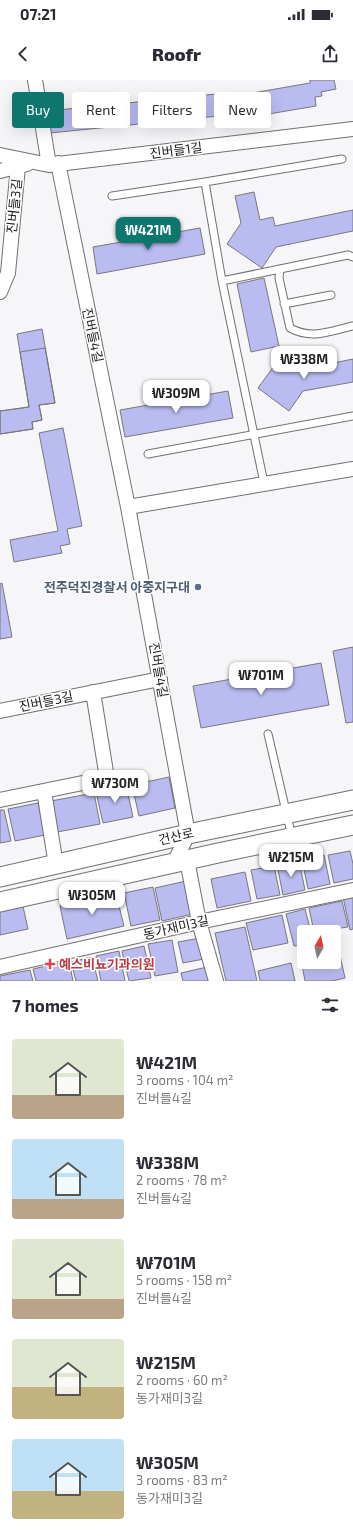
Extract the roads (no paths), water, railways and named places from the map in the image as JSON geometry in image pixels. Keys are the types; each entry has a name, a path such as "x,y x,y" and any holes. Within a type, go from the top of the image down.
{"street":[{"name":"진버들4길","path":"35,80 48,163 128,507 188,834"},
{"name":"진버들1길","path":"0,155 48,163 353,129"},
{"path":"0,171 18,166 48,163"},
{"name":"진버들3길","path":"0,292 8,273 18,166"},
{"path":"128,507 353,469"},
{"name":"진버들3길","path":"0,711 160,678"},
{"path":"0,800 107,778 93,692"},
{"path":"44,791 56,865"},
{"name":"건산로","path":"0,877 188,834 353,800"},
{"name":"건산로","path":"0,902 292,837 353,825"},
{"path":"188,834 181,862 216,981"},
{"name":"동가재미3길","path":"0,968 199,922 353,890"}],"lane":[{"path":"112,196 342,159"},
{"path":"205,182 222,281 264,483"},
{"path":"222,281 348,255 353,257"},
{"path":"280,269 279,278 290,328 299,333 311,336 353,326"},
{"path":"284,304 330,295"},
{"path":"148,454 353,416"},
{"path":"268,734 292,837"}],"place":[{"name":"전주덕진경찰서 아중지구대","path":"198,587"},
{"name":"예스비뇨기과의원","path":"50,964"}]}
